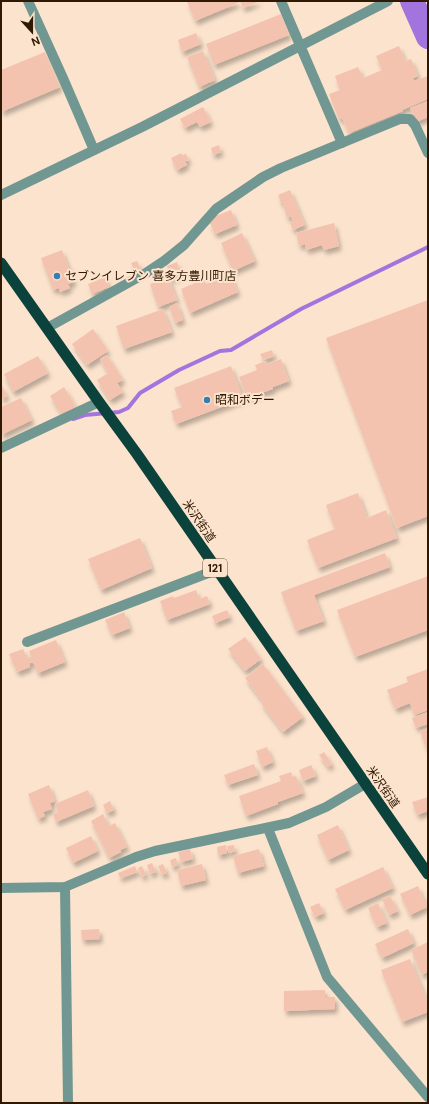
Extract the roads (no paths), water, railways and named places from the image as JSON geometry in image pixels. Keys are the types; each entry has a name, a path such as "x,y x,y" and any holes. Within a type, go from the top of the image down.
{"highway":[{"name":"米沢街道","path":"1,263 137,454 428,874"}],"street":[{"path":"28,1 64,78 94,150"},
{"path":"281,1 342,143"},
{"path":"1,195 94,150 388,1"},
{"path":"47,328 146,273 164,261 184,245 216,209 263,177 281,168 400,119 410,119 415,125 428,153"},
{"path":"1,448 99,402"},
{"path":"27,642 216,570"},
{"path":"1,888 65,887 136,857 155,851 289,823 326,807 365,784"},
{"path":"269,831 327,977 428,1097"},
{"path":"65,887 68,1103"}],"waterway":[{"path":"412,1 428,37"},
{"path":"73,419 85,415 119,412 128,408 140,393 179,370 220,351 231,350 301,309 428,247"}],"place":[{"name":"セブンイレブン 喜多方豊川町店","path":"57,276"},
{"name":"昭和ボデー","path":"207,400"}]}
